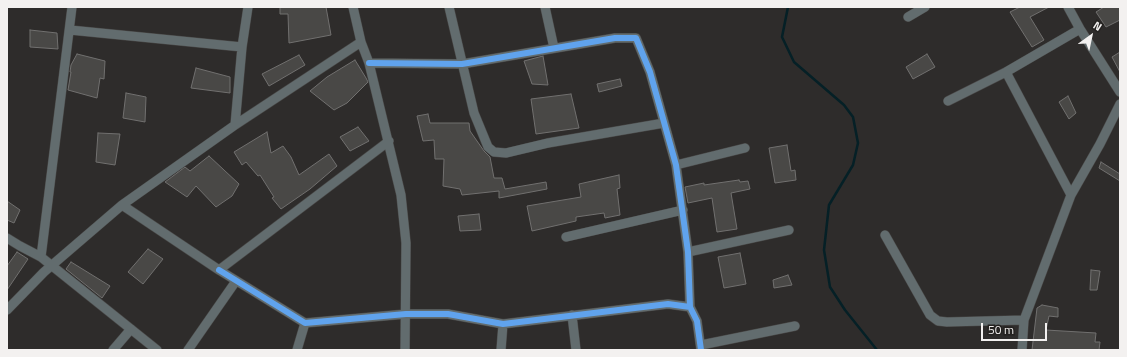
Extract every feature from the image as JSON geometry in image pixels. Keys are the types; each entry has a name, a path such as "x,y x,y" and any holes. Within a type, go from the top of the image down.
{"street":[{"path":"41,257 72,7"},
{"path":"235,125 242,47 248,7"},
{"path":"353,7 361,42 369,63 389,141 401,195 406,243 405,350"},
{"path":"449,7 474,113 488,147 494,152 506,153 664,123"},
{"path":"545,7 554,48"},
{"path":"908,17 925,7"},
{"path":"1068,7 1080,29 1120,92"},
{"path":"948,101 1006,72 1080,29"},
{"path":"70,30 242,47"},
{"path":"369,63 462,64 615,38 636,38 650,72 676,165 688,252 690,307 697,321 701,348 795,326"},
{"path":"7,310 50,266 122,205 235,125 361,42"},
{"path":"1006,72 1071,195"},
{"path":"1022,350 1024,320 1071,195 1100,144 1120,104"},
{"path":"219,270 389,141"},
{"path":"676,165 745,148"},
{"path":"122,205 236,281 305,323 406,314 448,314 503,324 668,304 690,307"},
{"path":"566,238 683,210"},
{"path":"688,252 789,230"},
{"path":"885,235 930,315 938,321 1024,320"},
{"path":"7,238 41,257 50,266 131,328 157,350"},
{"path":"188,350 236,281"},
{"path":"572,315 576,350"},
{"path":"297,350 305,323"},
{"path":"501,350 503,324"},
{"path":"113,350 131,328"}],"building":[{"path":"280,7 326,7 331,35 289,43 288,14 280,14"},
{"path":"1020,7 1049,7 1030,17 1044,40 1032,47 1010,12"},
{"path":"1104,7 1120,7 1120,20 1106,27 1096,12"},
{"path":"30,30 57,33 58,49 30,47"},
{"path":"1120,52 1120,72 1112,57"},
{"path":"77,54 105,61 104,79 100,78 97,98 68,90 71,65"},
{"path":"927,54 935,67 913,79 906,67"},
{"path":"299,55 305,65 269,86 262,74"},
{"path":"543,56 548,85 532,84 524,61"},
{"path":"355,60 368,82 347,103 334,110 310,91 327,77"},
{"path":"196,68 230,77 230,93 191,88"},
{"path":"620,79 622,86 599,92 597,84"},
{"path":"126,93 146,97 145,122 123,118"},
{"path":"571,94 579,128 536,134 531,99"},
{"path":"1068,96 1076,113 1069,119 1059,102"},
{"path":"428,114 430,123 469,123 470,131 490,157 494,178 502,178 505,189 546,182 547,189 499,198 499,191 462,195 460,189 443,186 444,159 435,159 434,140 423,141 417,116"},
{"path":"358,127 369,141 350,151 340,137"},
{"path":"267,132 271,153 283,146 291,157 299,175 329,154 337,166 310,189 281,209 272,198 274,197 260,175 258,176 246,162 242,165 234,152"},
{"path":"98,133 120,134 115,165 96,162"},
{"path":"787,145 791,171 795,170 796,180 775,183 769,148"},
{"path":"209,156 239,184 232,196 216,207 196,186 187,197 165,182 185,167 190,171"},
{"path":"1101,162 1120,174 1120,181 1099,168"},
{"path":"619,175 620,188 617,189 620,215 605,218 604,213 576,217 576,221 532,231 527,206 581,197 579,184"},
{"path":"739,180 740,182 748,181 750,189 731,193 737,229 717,232 712,198 688,203 685,187 704,183 704,185"},
{"path":"7,201 20,210 14,223 7,220"},
{"path":"479,214 481,230 460,231 458,216"},
{"path":"148,249 163,259 143,284 128,272"},
{"path":"17,252 28,259 7,290 7,266"},
{"path":"740,253 746,284 724,288 718,257"},
{"path":"71,262 110,286 102,298 66,269"},
{"path":"1091,270 1100,271 1097,290 1090,290"},
{"path":"788,275 792,285 774,288 773,280"},
{"path":"1042,305 1058,308 1058,317 1049,316 1046,330 1096,333 1095,342 1100,342 1099,350 1032,350 1037,308"}],"waterway":[{"path":"788,7 782,37 794,62 844,105 853,117 858,143 853,165 829,205 824,250 830,287 845,310 877,350"}],"cycle path":[{"path":"369,63 462,64 615,38 636,38 650,72 676,165 688,252 690,307 697,321 701,350"},
{"path":"219,270 305,323 406,314 448,314 503,324 668,304 690,307"}]}
